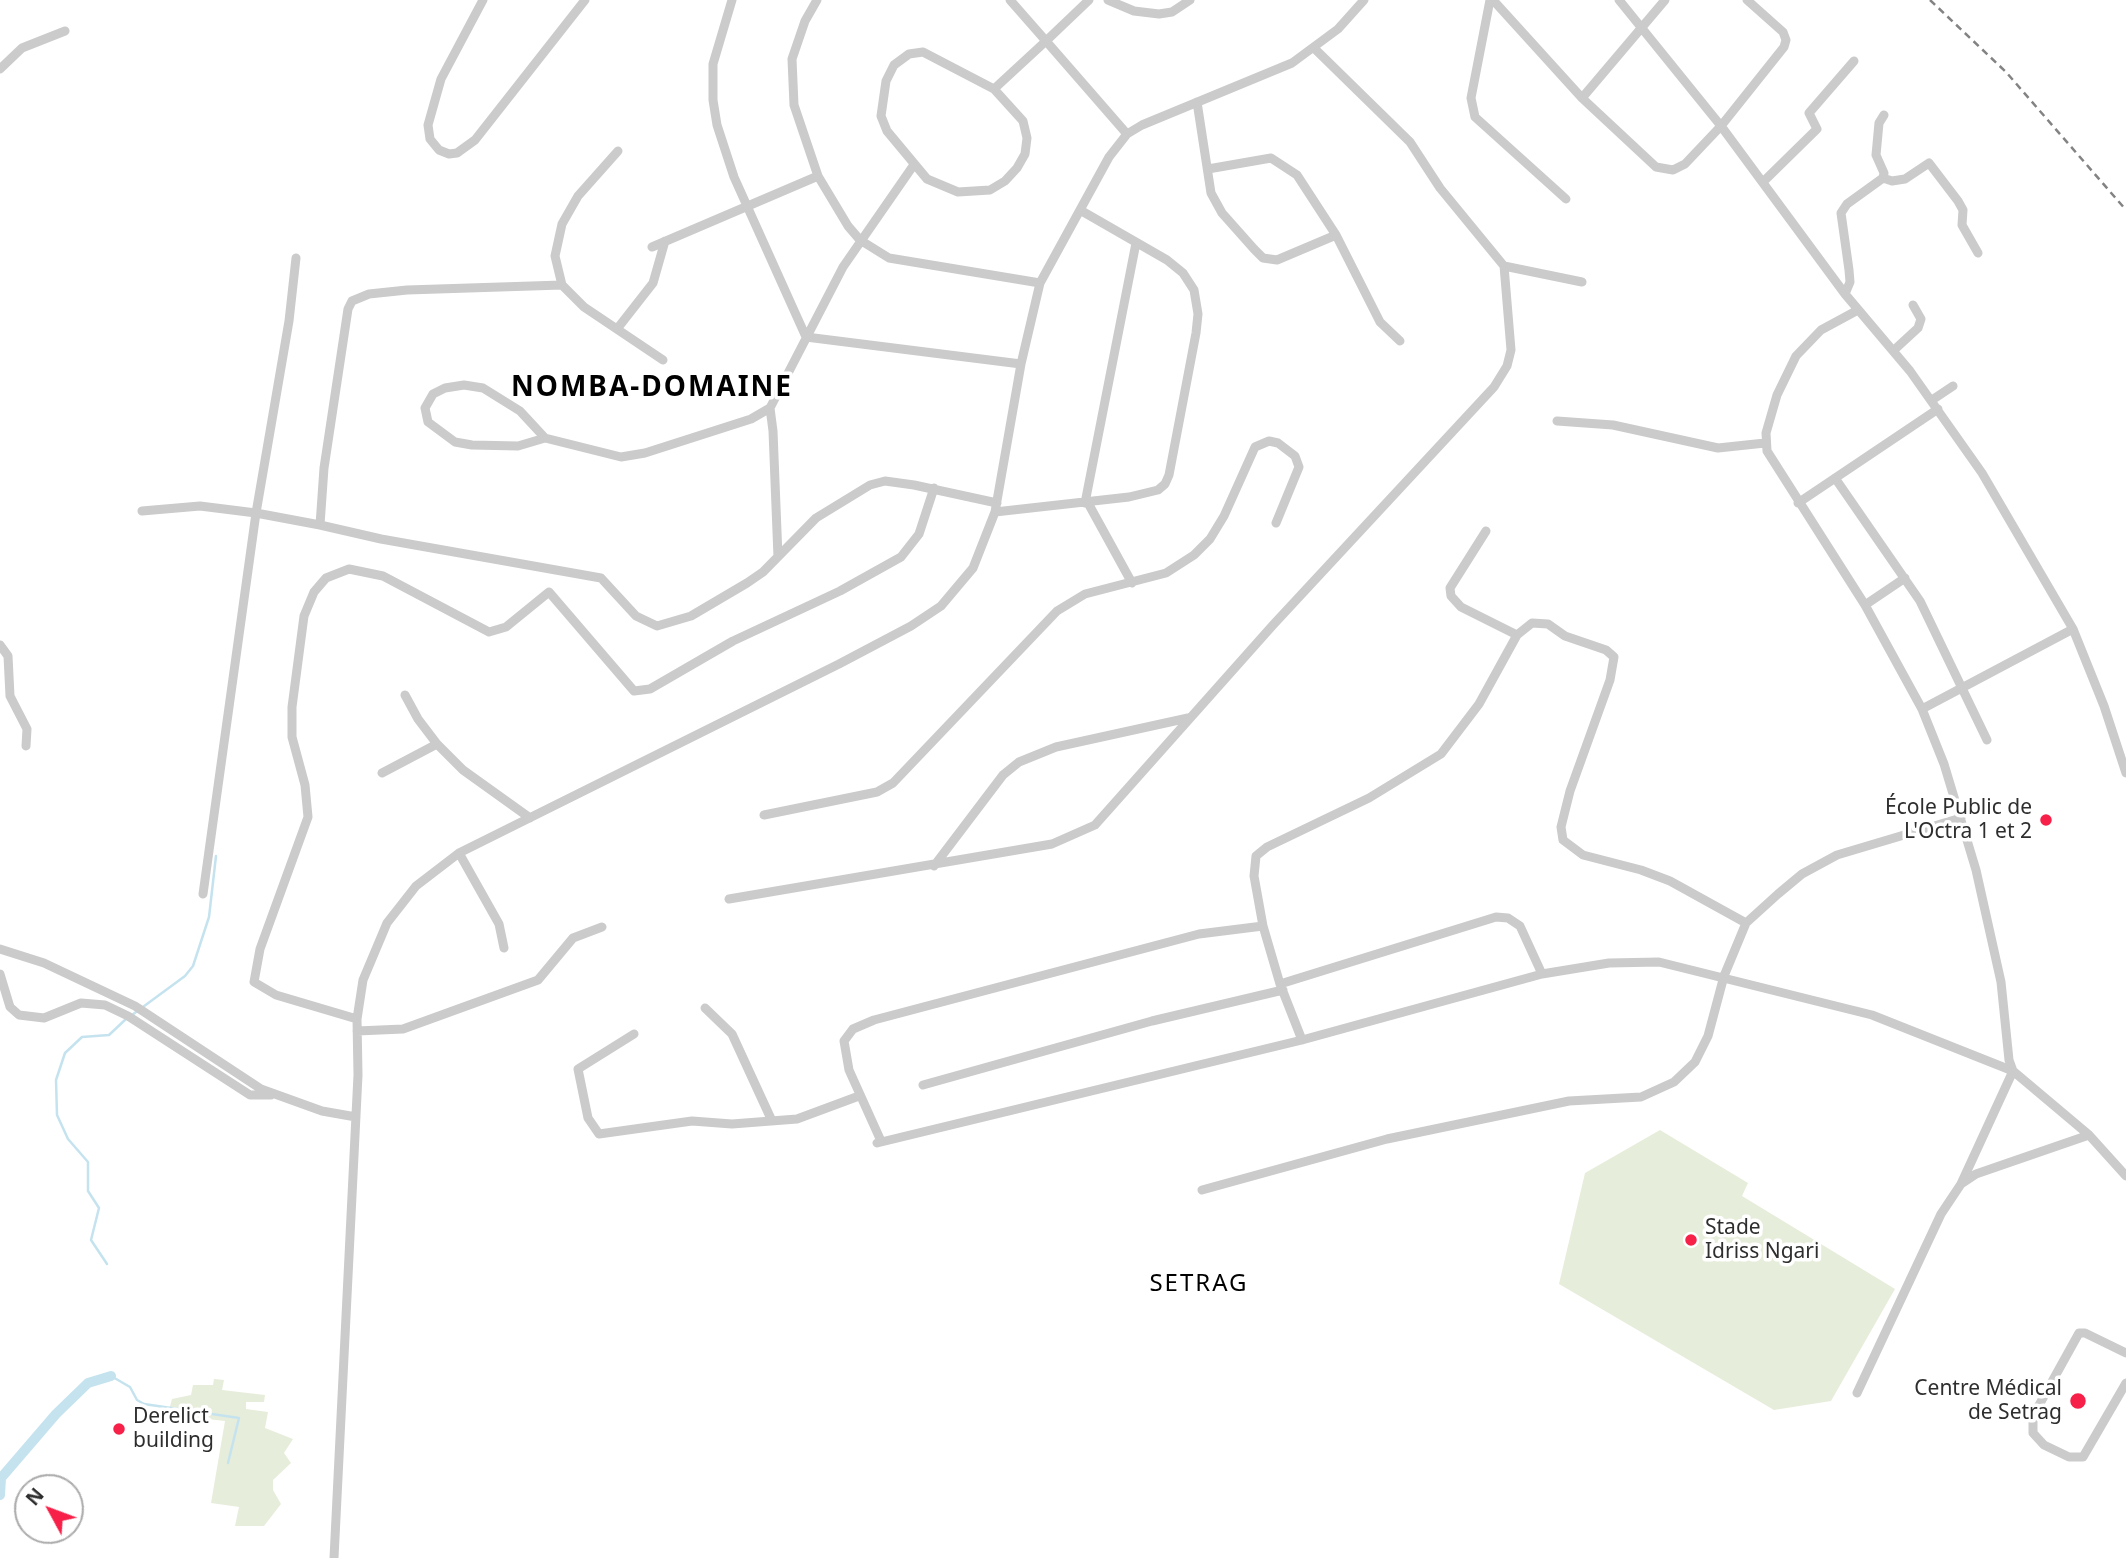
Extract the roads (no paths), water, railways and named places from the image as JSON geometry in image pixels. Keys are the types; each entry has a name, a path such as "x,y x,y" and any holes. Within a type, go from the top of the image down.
{"street":[{"path":"483,0 462,34 432,106 427,132 439,150 449,154 457,153 475,140 585,0"},
{"path":"732,0 713,64 713,100 723,149 806,337"},
{"path":"1010,0 1127,134"},
{"path":"994,89 1089,0"},
{"path":"1108,0 1134,11 1158,14 1171,12 1190,0"},
{"path":"334,1558 356,1117 357,1020 363,981 387,923 431,872 460,853 839,664 928,616 954,593 973,568 996,507 1021,364 1040,283 1109,157 1127,134 1293,63 1315,49 1364,0"},
{"path":"1492,0 1582,98 1656,167 1673,170 1685,164 1721,125 1781,52 1786,40 1777,25 1747,0"},
{"path":"1492,0 1471,108 1475,117 1566,199"},
{"path":"1619,0 1643,26 1721,125 1845,294 1932,400 2017,529 2073,629 2104,706 2126,773"},
{"path":"1582,98 1665,0"},
{"path":"812,1 797,38 792,81 800,128 818,176 832,202 860,240 888,258 908,264 1025,278 1040,283"},
{"path":"0,69 22,48 65,31"},
{"path":"729,899 1052,844 1084,832 1130,789 1188,719 1494,387 1507,366 1511,350 1504,266 1440,188 1410,142 1315,49"},
{"path":"923,52 994,89 1023,121 1027,138 1025,154 1005,181 990,190 958,192 927,179 913,166 887,131 881,116 883,89 894,65 909,54 923,52"},
{"path":"1764,181 1817,129 1809,113 1854,61"},
{"path":"1197,102 1211,193 1222,213 1264,258 1286,257 1336,235"},
{"path":"1845,294 1850,282 1840,213 1847,204 1883,178 1884,173 1876,155 1879,123 1884,115"},
{"path":"618,151 578,196 562,225 555,256 562,285 584,307 663,359"},
{"path":"1208,169 1260,158 1282,163 1311,193 1336,235 1380,322 1400,341"},
{"path":"1883,178 1892,181 1905,179 1929,163 1958,201 1963,211 1962,225 1978,253"},
{"path":"545,438 518,446 455,442 428,422 425,408 433,394 445,388 483,388 513,405 545,438 609,455 632,457 751,419 769,408 860,240 913,166"},
{"path":"652,247 818,176"},
{"path":"142,511 200,506 256,513 380,539 601,578 636,615 657,626 691,616 747,583 778,557 816,518 870,485 885,481 934,488 996,507 1087,503 1157,490 1165,484 1183,404 1196,333 1198,300 1183,273 1160,255 1080,210"},
{"path":"617,329 653,283 665,241"},
{"path":"1132,583 1087,503 1136,243"},
{"path":"203,894 256,513 289,321 296,258"},
{"path":"1504,266 1582,282"},
{"path":"320,525 324,468 348,309 352,301 369,294 407,290 562,285"},
{"path":"1893,351 1918,328 1921,319 1913,305"},
{"path":"1857,1393 1941,1214 1961,1184 2013,1071 2009,1060 2001,982 1990,925 1961,818 1923,709 1865,605 1798,503 1765,443 1777,395 1796,356 1821,330 1858,310"},
{"path":"806,337 1021,364"},
{"path":"1932,400 1953,386"},
{"path":"769,408 774,431 778,557"},
{"path":"1798,503 1938,409"},
{"path":"1557,421 1613,425 1718,448 1765,443"},
{"path":"764,815 887,787 1057,611 1085,594 1166,573 1194,555 1210,539 1224,516 1255,447 1269,440 1278,443 1295,456 1300,467 1276,523"},
{"path":"1835,478 1905,578 1963,687 1987,740"},
{"path":"357,1020 276,995 254,982 260,949 308,817 305,785 292,737 292,707 304,616 314,592 326,578 349,569 383,576 489,632 506,627 550,592 635,691 650,689 733,641 840,591 901,557 919,534 934,488"},
{"path":"1486,531 1450,588 1451,596 1461,607 1517,635"},
{"path":"1865,605 1905,578"},
{"path":"1302,1040 1263,926 1254,876 1256,856 1260,851 1369,798 1441,754 1479,704 1517,635 1532,623 1540,621 1565,636 1606,650 1614,657 1610,680 1570,791 1561,827 1563,840 1583,855 1641,870 1670,881 1746,923"},
{"path":"1923,709 2073,629"},
{"path":"0,645 8,656 10,696 27,729 26,746"},
{"path":"405,695 418,719 437,744 463,770 530,818"},
{"path":"934,866 1003,775 1026,757 1056,747 1188,719"},
{"path":"382,773 437,744"},
{"path":"1202,1190 1387,1139 1569,1101 1641,1097 1674,1082 1695,1062 1708,1036 1724,976 1746,923 1802,874 1837,855 1961,818"},
{"path":"460,853 499,924 504,948"},
{"path":"923,1085 1282,987 1496,917 1508,918 1520,926 1542,974"},
{"path":"1263,926 1199,934 861,1024 848,1033 844,1041 849,1070 879,1142 1302,1040 1542,974 1632,961 1659,962 1724,976 1872,1015 2013,1071 2088,1135 2126,1176"},
{"path":"357,1031 403,1029 538,980 573,938 602,927"},
{"path":"0,949 54,967 139,1008 243,1080 272,1094 337,1116 356,1117"},
{"path":"0,974 10,1007 19,1015 44,1018 81,1003 93,1003 131,1019 250,1095 272,1094"},
{"path":"705,1008 732,1034 772,1121"},
{"path":"634,1034 579,1069 588,1118 598,1134 692,1121 732,1124 772,1121 818,1113 859,1096"},
{"path":"1961,1184 1976,1174 2088,1135"},
{"path":"2126,1353 2085,1333 2079,1333 2033,1416 2033,1433 2045,1445 2069,1457 2083,1457 2126,1383"}],"waterway":[{"path":"132,1015 185,976 193,966 209,917 216,856"},
{"path":"107,1264 91,1240 99,1208 88,1191 88,1162 68,1139 57,1115 56,1080 65,1053 82,1037 109,1035 126,1019"},
{"path":"111,1376 130,1387 137,1400 144,1404 239,1418 228,1463"},
{"path":"0,1495 1,1478 56,1414 88,1383 111,1376"}],"railway":[{"path":"1930,0 2006,72 2126,210"}],"place":[{"name":"École Public de L'Octra 1 et 2","path":"2046,820"},
{"name":"Stade Idriss Ngari","path":"1691,1240"},
{"name":"Centre Médical de Setrag","path":"2078,1401"},
{"name":"Derelict building","path":"119,1429"}],"district":[{"name":"NOMBA-DOMAINE","path":"652,388"},
{"name":"SETRAG","path":"1199,1284"}]}
